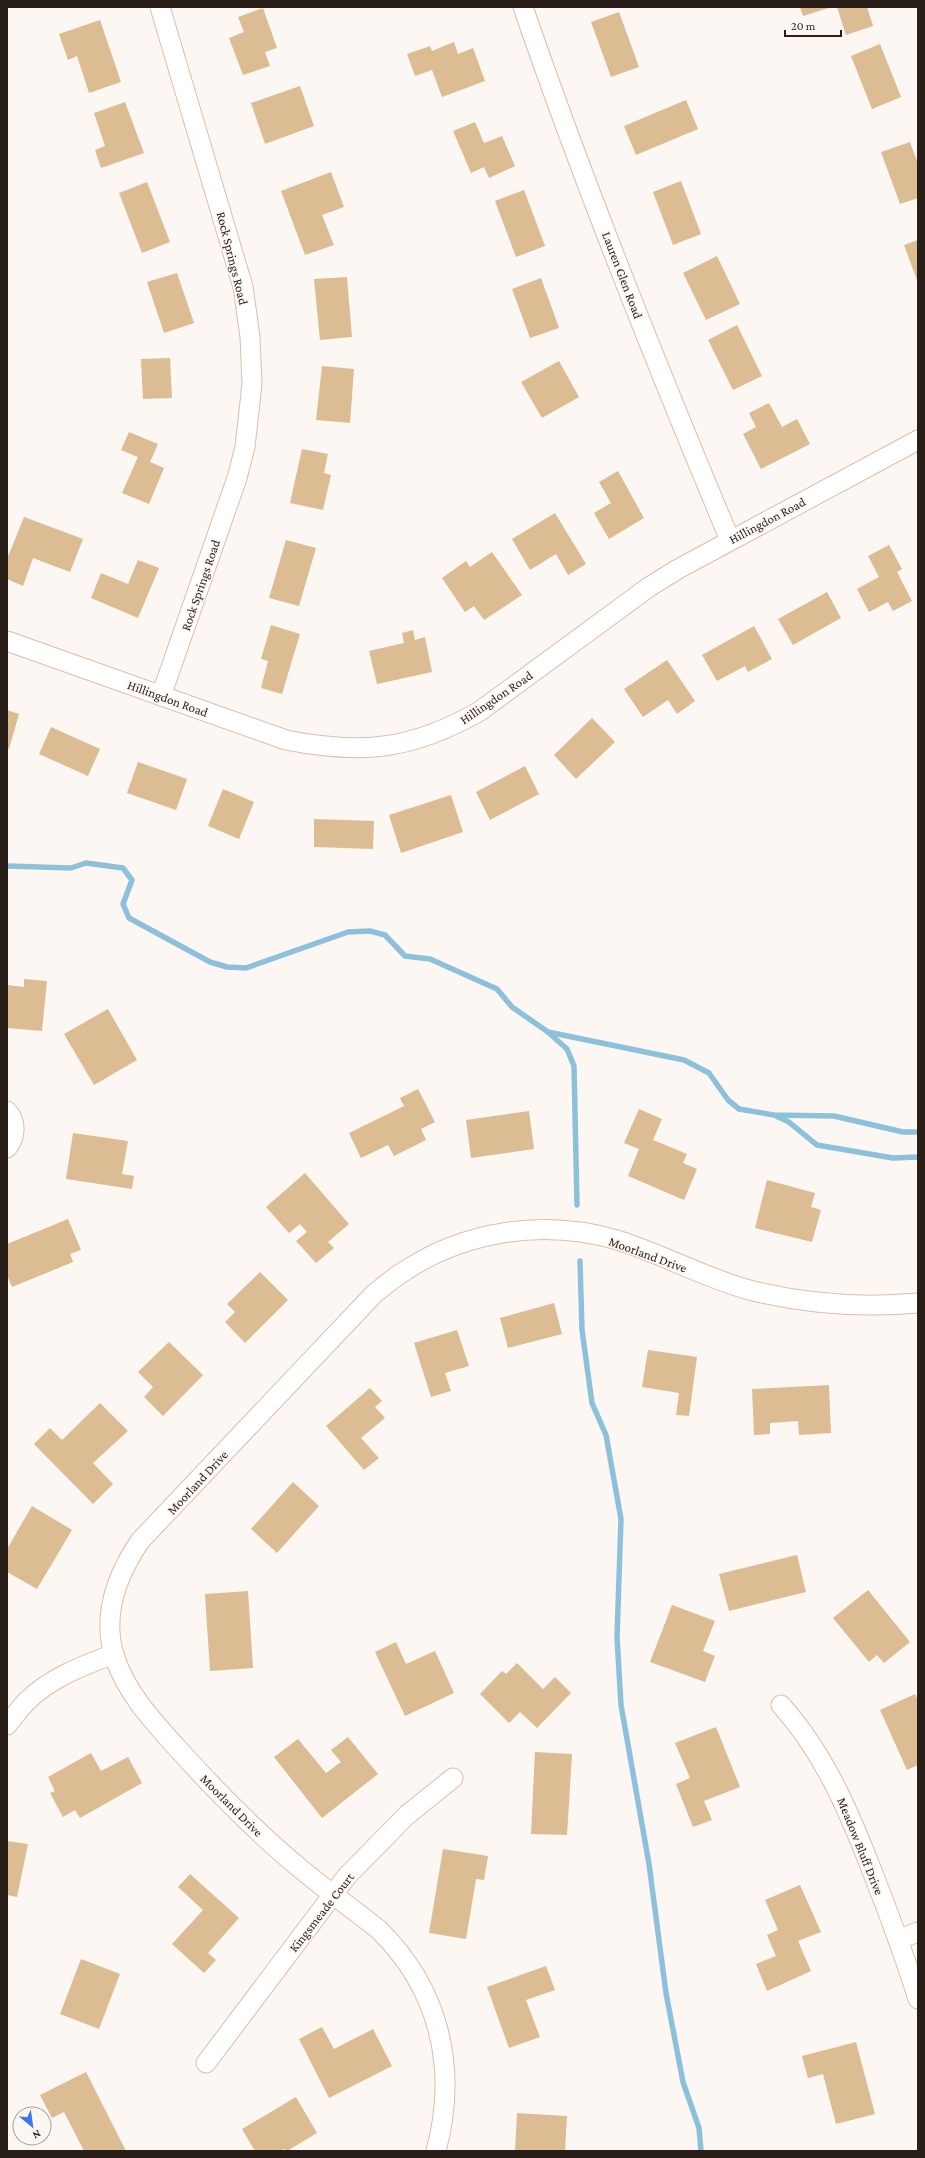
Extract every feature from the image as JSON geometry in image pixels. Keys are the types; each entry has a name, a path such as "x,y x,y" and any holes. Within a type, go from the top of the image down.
{"street":[{"name":"Rock Springs Road","path":"160,7 243,287 250,337 252,384 245,447 237,478 161,696"},
{"name":"Lauren Glen Road","path":"523,7 565,127 686,434 730,540"},
{"name":"Hillingdon Road","path":"7,641 286,740 323,748 348,749 385,746 410,741 458,724 480,711 649,587 730,540 918,440"},
{"path":"7,1111 11,1116 14,1126 14,1137 7,1148"},
{"name":"Moorland Drive","path":"436,2151 443,2113 446,2081 442,2044 433,2010 418,1979 389,1939 255,1829 204,1778 136,1699 123,1679 114,1654 110,1636 113,1597 120,1573 140,1542 374,1294 402,1272 433,1254 481,1236 515,1230 551,1229 580,1232 617,1240 724,1282 786,1298 826,1303 865,1305 918,1303"},
{"path":"7,1725 28,1700 49,1684 87,1664 114,1654"},
{"name":"Meadow Bluff Drive","path":"781,1705 813,1745 843,1801 899,1939 918,1999"},
{"name":"Kingsmeade Court","path":"206,2063 333,1894 407,1815 453,1778"},
{"path":"899,1939 918,1932"}],"building":[{"path":"800,7 832,7 803,16"},
{"path":"837,7 867,7 873,26 846,35"},
{"path":"263,8 277,48 265,52 270,66 243,75 229,38 244,32 238,17"},
{"path":"619,12 639,67 611,77 591,22"},
{"path":"100,20 121,82 89,93 77,56 68,60 59,34"},
{"path":"454,42 458,54 473,48 485,81 442,97 432,70 415,76 407,54 430,46 432,51"},
{"path":"880,44 901,97 872,109 851,56"},
{"path":"300,86 314,126 265,144 251,103"},
{"path":"686,100 698,129 636,155 624,126"},
{"path":"125,102 144,153 101,168 95,150 105,146 94,113"},
{"path":"475,122 484,143 502,136 515,166 489,178 484,167 471,173 453,131"},
{"path":"910,142 918,164 918,198 900,204 881,152"},
{"path":"331,172 344,207 322,215 334,245 305,255 281,191"},
{"path":"681,181 701,234 673,245 653,192"},
{"path":"147,182 170,242 142,253 119,193"},
{"path":"524,190 545,246 516,257 495,201"},
{"path":"918,240 918,283 904,245"},
{"path":"717,256 740,304 706,320 683,273"},
{"path":"177,273 194,323 164,333 147,282"},
{"path":"347,277 352,337 320,340 314,279"},
{"path":"541,278 559,328 530,338 512,289"},
{"path":"737,325 762,376 733,390 708,340"},
{"path":"170,358 172,398 143,399 141,359"},
{"path":"559,361 579,397 542,418 521,382"},
{"path":"322,366 354,369 350,423 316,420"},
{"path":"769,403 782,427 797,419 810,444 761,469 743,434 756,427 749,413"},
{"path":"129,432 158,444 150,462 164,468 149,504 122,493 138,457 121,450"},
{"path":"302,449 328,454 324,473 331,475 323,510 290,503"},
{"path":"618,471 644,518 609,539 594,513 611,503 599,482"},
{"path":"555,513 586,564 568,575 556,554 530,570 512,539"},
{"path":"24,517 83,539 70,572 33,558 23,586 7,579 7,559"},
{"path":"286,540 316,548 299,606 269,598"},
{"path":"889,545 902,569 897,572 912,601 893,611 888,602 869,612 857,589 879,577 868,556"},
{"path":"492,552 522,595 484,620 474,606 465,612 442,578 466,561 470,567"},
{"path":"138,560 159,568 138,618 91,598 101,573 128,584"},
{"path":"827,592 841,618 793,645 778,619"},
{"path":"271,625 300,634 282,694 261,688 268,661 261,659"},
{"path":"754,626 772,659 748,672 745,666 717,681 702,655"},
{"path":"413,630 415,640 425,637 432,672 377,684 369,651 404,643 402,633"},
{"path":"667,660 695,701 677,714 668,700 643,717 624,689"},
{"path":"7,710 19,714 9,749 7,748"},
{"path":"592,718 615,742 576,779 554,755"},
{"path":"51,727 100,749 88,776 39,754"},
{"path":"138,762 187,779 176,810 127,793"},
{"path":"525,766 539,794 490,820 476,792"},
{"path":"223,789 254,802 239,839 208,826"},
{"path":"451,795 463,832 401,853 389,815"},
{"path":"314,819 374,821 373,849 314,847"},
{"path":"24,979 47,981 42,1031 7,1028 7,985 24,987"},
{"path":"108,1009 137,1060 94,1085 64,1034"},
{"path":"418,1089 435,1122 421,1129 426,1140 394,1156 388,1145 361,1158 349,1133 404,1106 400,1098"},
{"path":"639,1109 662,1119 653,1140 687,1154 683,1163 697,1169 684,1200 628,1176 639,1149 624,1143"},
{"path":"529,1111 534,1149 471,1158 466,1120"},
{"path":"73,1133 128,1141 122,1174 134,1176 132,1189 66,1179"},
{"path":"305,1173 349,1224 328,1242 334,1248 316,1263 296,1241 307,1232 300,1224 289,1233 266,1207"},
{"path":"767,1180 815,1193 811,1207 821,1210 812,1242 755,1228"},
{"path":"68,1219 81,1250 70,1254 73,1262 12,1287 7,1275 7,1244"},
{"path":"260,1272 288,1300 245,1343 225,1322 235,1312 227,1304"},
{"path":"554,1303 562,1334 508,1348 500,1318"},
{"path":"457,1330 469,1366 445,1373 451,1391 431,1397 414,1343"},
{"path":"169,1342 203,1375 163,1416 144,1397 153,1387 138,1372"},
{"path":"648,1350 697,1357 689,1416 676,1415 679,1393 642,1387"},
{"path":"829,1385 831,1433 799,1435 798,1421 770,1423 770,1434 754,1435 752,1389"},
{"path":"370,1388 382,1401 375,1407 385,1418 361,1438 379,1458 364,1470 326,1426"},
{"path":"100,1403 128,1431 93,1463 113,1484 93,1504 34,1444 50,1428 62,1440"},
{"path":"293,1482 319,1506 277,1553 251,1529"},
{"path":"32,1506 72,1530 37,1589 7,1572 7,1549"},
{"path":"797,1555 806,1592 729,1611 719,1574"},
{"path":"868,1590 910,1642 884,1663 877,1655 869,1662 833,1618"},
{"path":"248,1591 253,1668 210,1671 205,1594"},
{"path":"672,1605 715,1621 703,1651 715,1656 705,1682 650,1662"},
{"path":"396,1642 406,1664 435,1651 454,1693 405,1716 375,1652"},
{"path":"517,1663 543,1689 555,1677 571,1693 537,1728 520,1712 509,1723 480,1694 502,1671 506,1674"},
{"path":"915,1694 918,1700 918,1765 907,1770 880,1710"},
{"path":"716,1727 740,1787 704,1801 712,1820 693,1827 676,1784 690,1778 675,1743"},
{"path":"348,1737 378,1774 322,1818 274,1757 298,1739 326,1773 341,1762 331,1750"},
{"path":"535,1752 572,1754 567,1835 531,1834"},
{"path":"91,1753 101,1771 128,1757 142,1783 80,1818 75,1810 63,1817 50,1793 55,1791 48,1777"},
{"path":"7,1841 28,1844 17,1897 7,1895"},
{"path":"443,1849 488,1856 484,1880 476,1879 466,1939 429,1933"},
{"path":"190,1874 239,1918 208,1953 216,1960 204,1973 172,1944 203,1910 178,1887"},
{"path":"800,1885 821,1932 798,1941 811,1971 767,1991 756,1964 776,1956 767,1935 778,1930 765,1900"},
{"path":"81,1959 120,1974 99,2029 60,2014"},
{"path":"546,1966 555,1990 526,2000 540,2037 509,2048 487,1987"},
{"path":"322,2027 334,2049 373,2029 392,2066 329,2098 299,2039"},
{"path":"856,2042 875,2114 836,2124 823,2074 808,2078 802,2056"},
{"path":"86,2072 126,2151 84,2151 64,2112 52,2118 52,2106 46,2106 40,2095"},
{"path":"296,2097 317,2133 287,2151 284,2149 280,2151 255,2151 242,2129"},
{"path":"517,2113 567,2116 565,2151 515,2151"}],"waterway":[{"path":"7,866 71,868 86,863 123,868 132,880 123,904 129,918 210,962 227,967 246,968 348,932 370,931 385,935 405,956 430,959 497,989 512,1007 548,1032 567,1049 574,1066 577,1205"},
{"path":"548,1032 684,1060 709,1073 728,1100 739,1109 774,1115 834,1116 903,1132 918,1132"},
{"path":"776,1116 789,1122 817,1145 893,1158 918,1157"},
{"path":"580,1261 582,1330 592,1403 606,1435 621,1519 617,1637 621,1705 649,1864 666,1993 683,2082 699,2128 701,2151"}]}
